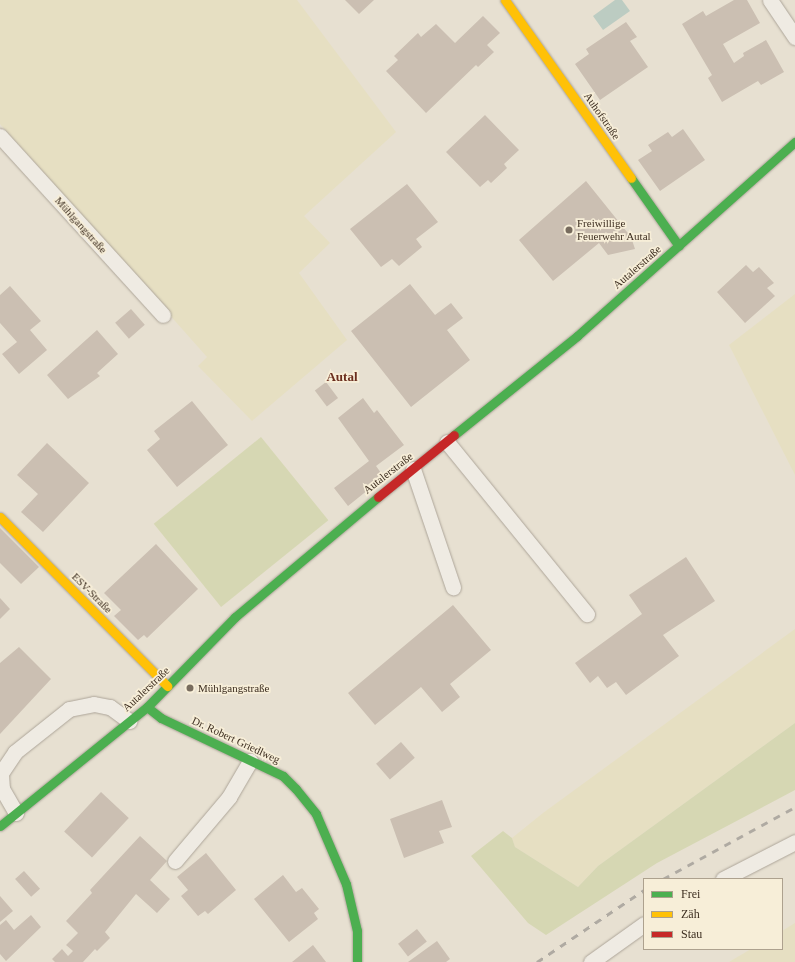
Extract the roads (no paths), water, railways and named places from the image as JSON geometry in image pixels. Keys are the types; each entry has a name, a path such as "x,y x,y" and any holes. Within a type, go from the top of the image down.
{"main road":[{"name":"Auhofstraße","path":"505,0 679,246"},
{"name":"Autalerstraße","path":"0,826 146,707 235,617 284,574 576,336 795,142"},
{"name":"ESV-Straße","path":"0,517 167,686"},
{"name":"Dr. Robert Griedlweg","path":"146,707 161,718 283,776 316,814 330,841 352,904 357,931 357,962"}],"lane":[{"path":"770,0 795,37"},
{"name":"Mühlgangstraße","path":"0,136 163,315"},
{"path":"447,442 587,614"},
{"path":"413,469 453,587"},
{"path":"16,813 2,789 1,773 15,752 69,709 94,704 110,707 129,721"},
{"path":"175,862 229,798 250,761"},
{"path":"725,878 795,842"},
{"path":"591,962 643,925"}],"railway":[{"path":"665,878 795,807"},
{"path":"537,962 643,891"}],"place":[{"name":"Freiwillige Feuerwehr Autal","path":"569,230"},
{"name":"Mühlgangstraße","path":"190,688"}],"district":[{"name":"Autal","path":"342,377"}]}
